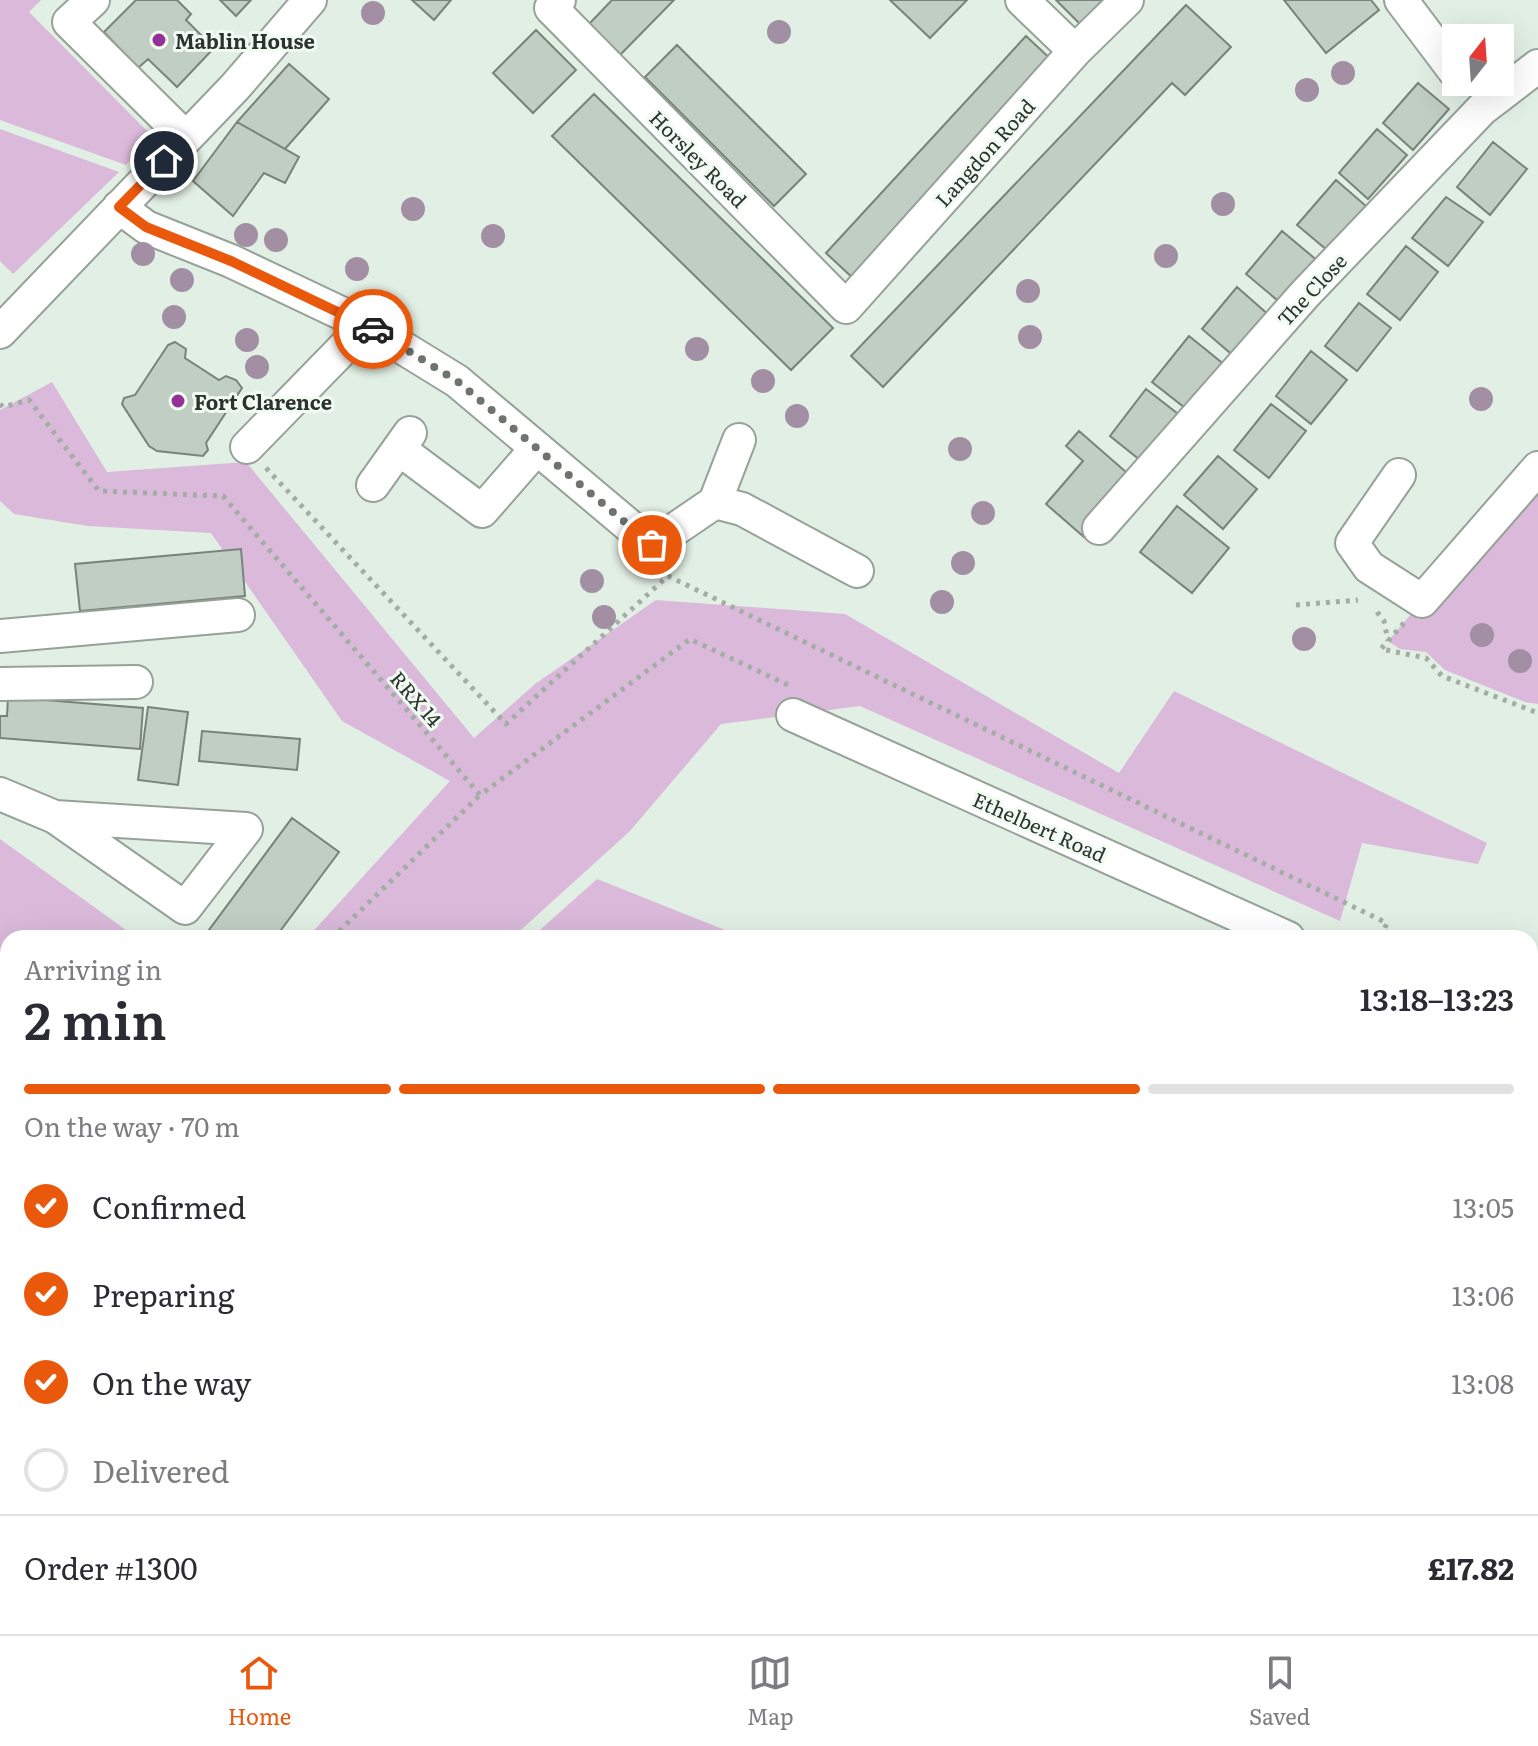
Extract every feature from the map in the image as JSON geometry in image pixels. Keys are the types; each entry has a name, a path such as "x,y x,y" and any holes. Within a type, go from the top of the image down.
{"street":[{"path":"93,0 69,22 186,138"},
{"path":"0,332 235,87 310,0"},
{"path":"1022,0 1075,51"},
{"name":"Langdon Road","path":"846,307 1075,51 1127,0"},
{"path":"1401,0 1442,54"},
{"name":"Horsley Road","path":"555,4 846,307"},
{"name":"The Close","path":"1099,528 1305,294 1482,109 1538,66"},
{"path":"1473,96 1482,109"},
{"path":"119,207 146,227 231,261 366,325 457,381 652,545 715,502 739,440"},
{"path":"247,447 366,325"},
{"path":"373,485 405,441 482,511 537,448"},
{"path":"1399,475 1352,543 1369,567 1422,601 1538,468"},
{"path":"715,502 742,509 857,571"},
{"path":"0,636 238,615"},
{"path":"0,684 136,682"},
{"name":"Ethelbert Road","path":"793,715 1270,930"},
{"path":"0,794 55,817 185,908 246,829 55,817"}],"path":[{"name":"RRX 14","path":"0,404 3,407 29,400 99,491 223,496 480,795"},
{"path":"1296,605 1358,600"},
{"path":"1422,601 1381,649 1426,658 1442,676 1538,713"},
{"path":"340,930 480,795 690,639 802,691 832,732"}],"shaded area":[{"path":"0,0 41,0 29,12 152,136 126,165 0,120"},
{"path":"0,129 119,172 13,274 0,261"},
{"path":"52,382 107,472 246,462 474,738 535,684 656,600 845,614 1119,773 1174,691 1487,843 1478,864 1362,843 1340,921 860,706 721,724 630,831 521,930 314,930 450,781 342,721 211,533 88,526 14,514 0,501 0,410"},
{"path":"1538,489 1538,704 1525,702 1445,670 1426,652 1400,649 1388,641 1412,613 1433,614"},
{"path":"0,839 126,930 0,930"},
{"path":"597,879 725,930 540,930"}],"building":[{"name":"Mablin House","path":"136,0 177,0 191,14 186,20 214,48 177,87 148,59 138,68 104,32"},
{"path":"220,0 251,0 236,16"},
{"path":"412,0 451,0 434,20"},
{"path":"612,0 674,0 620,55 589,24"},
{"path":"890,0 967,0 930,38"},
{"path":"1056,0 1116,0 1086,30"},
{"path":"1284,0 1371,0 1379,10 1326,53"},
{"path":"1186,5 1231,47 1185,95 1172,83 883,387 851,356"},
{"path":"536,30 576,70 533,113 493,73"},
{"path":"1026,36 1056,64 856,281 826,253"},
{"path":"677,45 806,174 774,206 645,77"},
{"path":"289,64 329,99 285,149 237,122"},
{"path":"1418,83 1449,109 1413,150 1383,123"},
{"path":"594,94 833,328 791,370 552,136"},
{"path":"237,122 299,157 285,183 264,173 233,216 193,181"},
{"path":"1377,129 1407,155 1368,199 1339,173"},
{"path":"1493,142 1527,169 1490,215 1457,187"},
{"path":"1336,180 1366,206 1327,250 1297,225"},
{"path":"1446,197 1483,222 1448,266 1412,238"},
{"path":"1282,231 1319,262 1283,305 1246,274"},
{"path":"1406,246 1438,272 1400,320 1367,294"},
{"path":"1237,287 1271,317 1236,358 1202,329"},
{"path":"1359,303 1391,328 1357,371 1325,346"},
{"path":"1189,336 1226,366 1189,411 1152,382"},
{"name":"Fort Clarence","path":"175,342 186,349 185,358 219,380 226,376 236,380 242,388 206,443 208,450 203,456 157,451 149,446 122,404 124,398 135,395 168,345"},
{"path":"1311,351 1347,380 1311,424 1276,396"},
{"path":"1146,389 1182,417 1145,464 1110,436"},
{"path":"1271,404 1306,431 1269,478 1234,450"},
{"path":"1079,431 1134,479 1084,537 1046,504 1083,461 1066,446"},
{"path":"1218,456 1257,489 1223,529 1184,495"},
{"path":"1177,506 1229,548 1192,593 1140,552"},
{"path":"241,549 245,596 80,611 75,564"},
{"path":"8,697 143,708 140,749 0,738 0,716 7,716"},
{"path":"148,707 188,712 178,785 138,780"},
{"path":"202,731 300,739 297,770 199,761"},
{"path":"292,818 339,852 281,930 209,930"}],"way so far":[{"path":"373,329 457,381 652,545"}],"place":[{"name":"Mablin House","path":"159,40"},
{"name":"Fort Clarence","path":"178,401"}],"route":[{"path":"164,161 119,207 134,221 231,261 373,329"}]}
